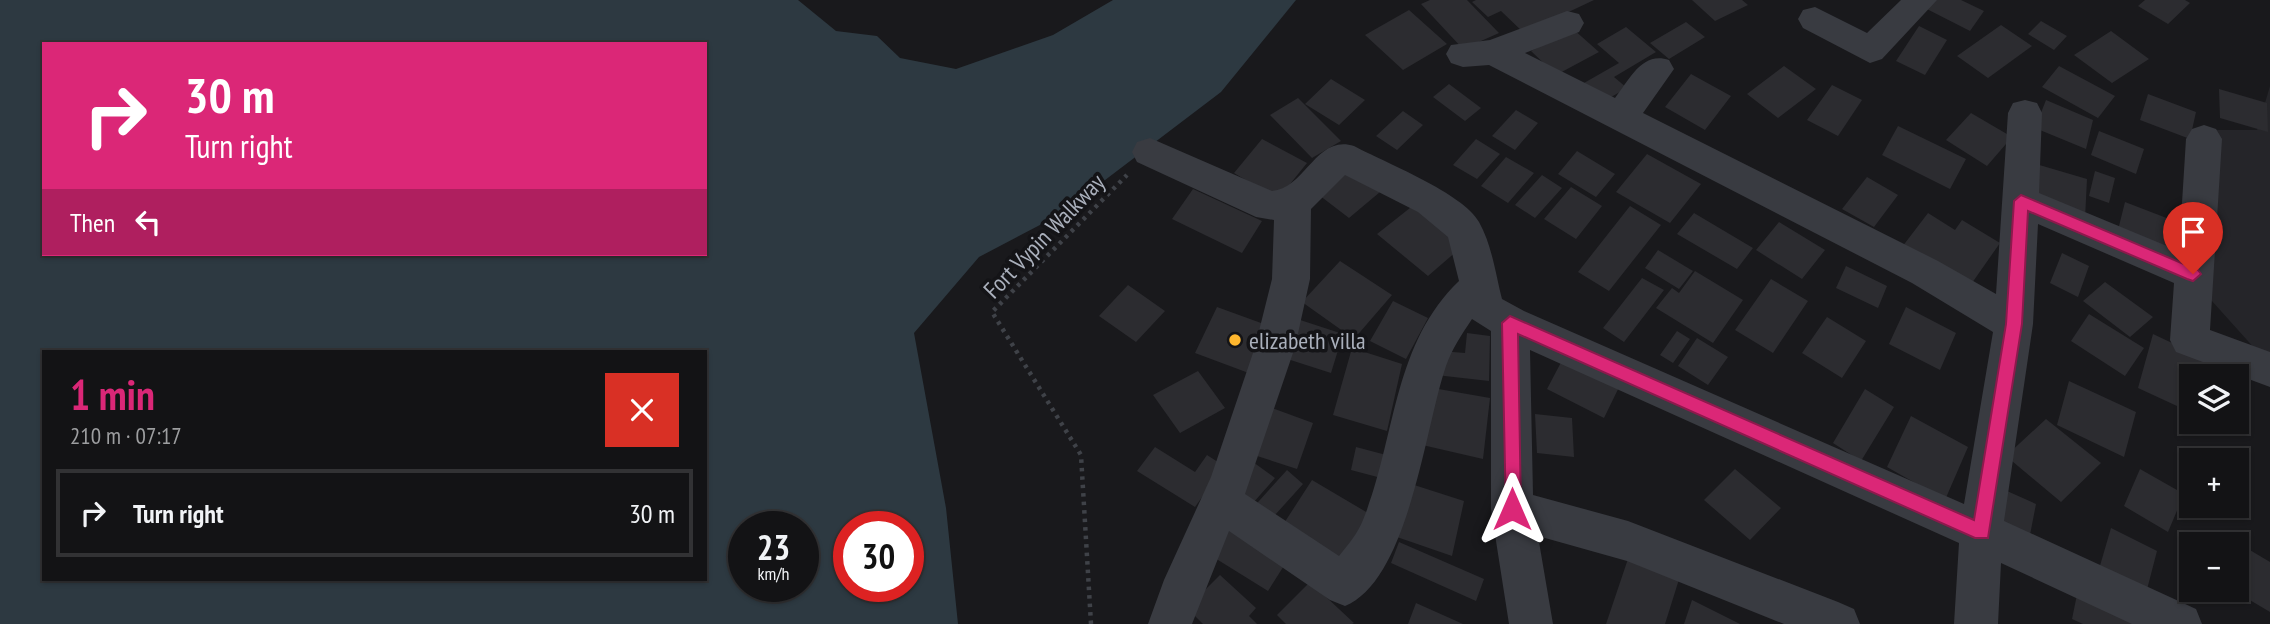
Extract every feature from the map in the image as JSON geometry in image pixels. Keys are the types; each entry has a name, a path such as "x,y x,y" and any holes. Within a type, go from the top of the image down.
{"street":[{"path":"1815,19 1870,51 1921,0"},
{"path":"1567,23 1478,53 1621,116 1925,272 2014,324"},
{"path":"1621,116 1657,69"},
{"path":"1976,624 1981,532 2014,324 2025,113"},
{"path":"2203,139 2190,340 2270,370"},
{"path":"1150,152 1269,206 1293,204 1341,156 1431,202 1464,229 1482,284 1486,309 1510,323 1981,532 2180,624"},
{"path":"2021,201 2193,274"},
{"path":"1179,614 1219,500 1244,442 1275,347 1291,279 1293,204"},
{"path":"1219,500 1345,585 1384,525 1429,352 1469,293 1482,284"},
{"path":"1510,323 1512,509 1531,624"},
{"path":"1512,509 1628,541 1838,624"}],"path":[{"name":"Fort Vypin Walkway","path":"1091,624 1081,455 1024,368 992,312 1150,152"}],"shaded area":[{"path":"0,0 798,0 836,31 877,36 900,58 956,69 1053,35 1113,0 1296,0 1221,92 1059,215 979,257 914,333 946,508 958,624 0,624"},
{"path":"2270,86 2270,355 2256,350 2203,291 2212,130 2257,130"}],"building":[{"path":"1430,0 1467,0 1499,33 1463,49 1421,4"},
{"path":"1594,0 1524,33 1501,11 1488,17 1472,2"},
{"path":"1692,0 1742,0 1748,5 1715,21"},
{"path":"1926,0 1961,0 1984,11 1970,31 1921,6"},
{"path":"2145,0 2185,0 2190,3 2168,24 2138,6"},
{"path":"1409,10 1447,44 1403,70 1365,35"},
{"path":"2041,21 2067,36 2054,50 2028,34"},
{"path":"1686,22 1705,37 1669,59 1650,43"},
{"path":"2001,25 2032,46 1988,78 1957,56"},
{"path":"1919,26 1947,40 1925,75 1896,61"},
{"path":"1626,27 1656,52 1614,77 1627,88 1604,101 1584,83 1619,63 1597,44"},
{"path":"1573,29 1599,52 1556,75 1531,51"},
{"path":"2111,31 2149,59 2112,83 2074,55"},
{"path":"1784,66 1816,89 1778,118 1747,94"},
{"path":"2059,66 2115,96 2098,118 2042,87"},
{"path":"1691,74 1731,96 1705,130 1665,107"},
{"path":"1331,79 1365,100 1339,125 1305,104"},
{"path":"1449,84 1481,108 1465,121 1433,97"},
{"path":"1832,85 1862,100 1838,136 1807,120"},
{"path":"2219,89 2267,103 2268,132 2220,118"},
{"path":"2148,94 2196,112 2190,139 2140,120"},
{"path":"1298,98 1341,141 1312,158 1270,115"},
{"path":"2046,100 2093,120 2086,149 2035,128"},
{"path":"1516,110 1538,123 1515,150 1492,136"},
{"path":"1403,111 1423,125 1397,150 1376,136"},
{"path":"1971,113 2012,137 1987,166 1946,140"},
{"path":"1898,126 1966,159 1950,189 1882,155"},
{"path":"2099,131 2144,149 2136,174 2091,155"},
{"path":"1262,139 1307,163 1278,199 1234,173"},
{"path":"1476,139 1500,154 1477,179 1453,165"},
{"path":"1577,151 1615,174 1596,197 1558,174"},
{"path":"1647,154 1701,184 1670,223 1616,192"},
{"path":"1506,157 1534,173 1508,203 1481,186"},
{"path":"2036,164 2087,179 2085,219 2034,194"},
{"path":"1346,166 1380,192 1349,218 1315,192"},
{"path":"2095,171 2115,178 2109,203 2089,196"},
{"path":"1542,175 1562,188 1535,218 1515,205"},
{"path":"1867,177 1898,195 1874,227 1842,209"},
{"path":"1571,187 1602,206 1576,239 1544,219"},
{"path":"1193,189 1262,221 1242,253 1172,219"},
{"path":"2125,202 2177,222 2171,252 2118,230"},
{"path":"1415,204 1465,244 1428,276 1377,234"},
{"path":"1630,206 1661,225 1609,291 1578,272"},
{"path":"1694,213 1753,248 1737,269 1677,234"},
{"path":"1928,213 1955,230 1962,220 2000,243 1972,283 1899,251"},
{"path":"1779,222 1825,250 1802,279 1756,250"},
{"path":"1658,250 1693,271 1679,289 1645,268"},
{"path":"2062,253 2089,266 2078,297 2050,283"},
{"path":"1340,261 1392,295 1354,339 1302,302"},
{"path":"1846,266 1887,286 1878,308 1836,288"},
{"path":"1695,271 1743,300 1713,343 1656,308 1672,288 1679,293"},
{"path":"1642,278 1664,290 1624,342 1603,328"},
{"path":"1771,279 1808,301 1773,353 1735,330"},
{"path":"2105,282 2153,317 2130,337 2083,301"},
{"path":"1128,285 1165,311 1136,342 1099,316"},
{"path":"1393,301 1428,318 1406,359 1370,341"},
{"name":"elizabeth villa","path":"1217,307 1275,328 1254,375 1195,353"},
{"path":"1906,307 1956,333 1940,370 1889,344"},
{"path":"2089,314 2144,348 2125,376 2071,341"},
{"path":"1291,317 1343,334 1331,373 1278,356"},
{"path":"1827,317 1866,341 1842,378 1802,353"},
{"path":"1677,331 1690,339 1673,363 1660,355"},
{"path":"1467,333 1490,336 1489,381 1436,375 1440,351 1465,353"},
{"path":"2153,334 2204,358 2202,364 2179,364 2179,407 2138,388"},
{"path":"1697,338 1728,357 1708,385 1678,366"},
{"path":"1352,348 1402,364 1387,431 1333,415"},
{"path":"1567,351 1623,379 1604,418 1547,389"},
{"path":"1198,371 1225,408 1180,433 1153,395"},
{"path":"2069,381 2136,412 2124,457 2057,425"},
{"path":"1427,387 1490,398 1483,459 1418,444"},
{"path":"1865,389 1894,407 1861,461 1833,443"},
{"path":"1272,408 1313,423 1297,469 1254,455"},
{"path":"1535,414 1572,418 1574,457 1537,453"},
{"path":"1911,416 1968,447 1945,500 1887,467"},
{"path":"2046,419 2101,463 2061,502 2006,456"},
{"path":"1155,447 1195,472 1207,455 1224,466 1195,507 1137,471"},
{"path":"1356,447 1390,456 1385,479 1351,470"},
{"path":"1253,462 1275,478 1253,503 1231,486"},
{"path":"1735,469 1781,508 1750,540 1704,500"},
{"path":"2140,469 2179,491 2179,506 2168,532 2124,506"},
{"path":"1287,470 1303,484 1266,525 1250,511"},
{"path":"1312,480 1373,516 1340,572 1277,534"},
{"path":"1408,483 1464,501 1452,556 1394,536"},
{"path":"1998,487 2036,504 2030,535 1991,518"},
{"path":"1234,517 1292,553 1268,591 1210,555"},
{"path":"2111,528 2157,551 2144,601 2097,576"},
{"path":"1399,542 1484,579 1476,601 1391,563"},
{"path":"1631,550 1681,573 1665,624 1606,624"},
{"path":"2249,550 2270,562 2270,612 2249,600"},
{"path":"1220,575 1256,608 1249,616 1257,624 1203,624 1187,608"},
{"path":"2080,580 2166,624 2083,624 2072,619"},
{"path":"1310,582 1354,623 1286,624 1277,615"},
{"path":"1692,600 1740,624 1684,624"},
{"path":"1416,603 1463,624 1408,624"}],"place":[{"name":"elizabeth villa","path":"1235,340"}],"route":[{"path":"1512,509 1510,323 1981,532 2014,324 2021,201 2193,274"}]}
